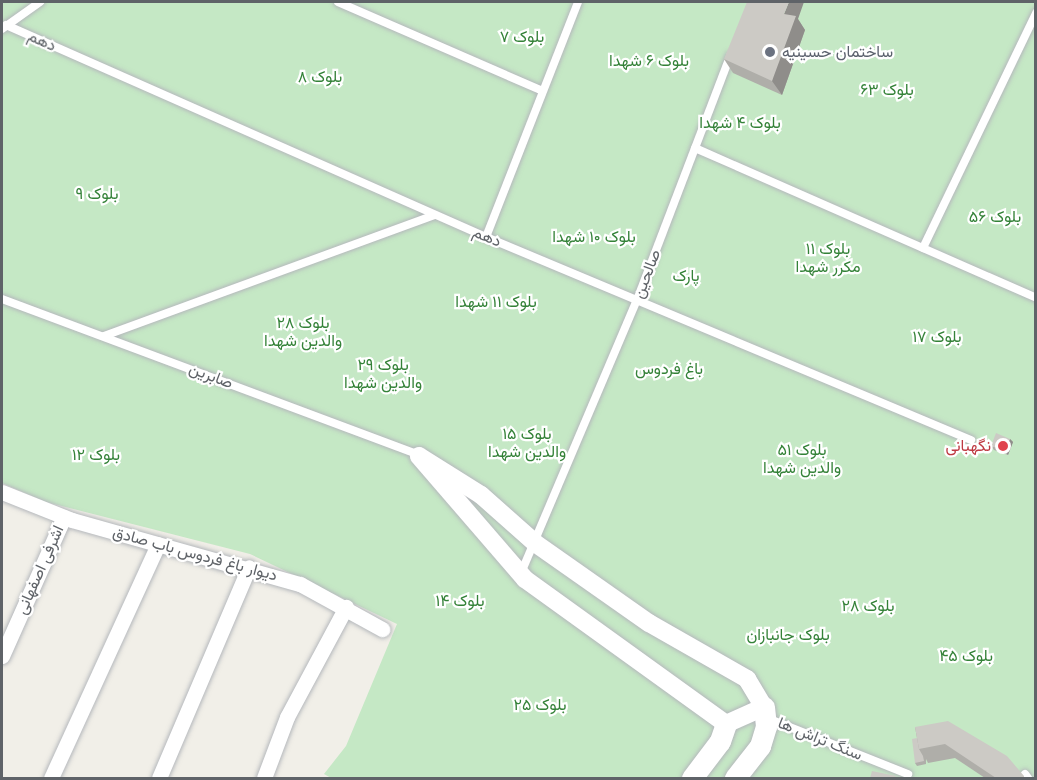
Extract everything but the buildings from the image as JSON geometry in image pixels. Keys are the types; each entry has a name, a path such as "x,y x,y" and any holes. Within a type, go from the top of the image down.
{"main road":[{"path":"735,778 760,747 765,712"},
{"path":"692,778 720,741 726,724"}],"street":[{"path":"419,456 481,495 535,543 649,623 747,679 765,712 726,724 520,574 419,456"},
{"name":"دیوار باغ فردوس باب صادق","path":"2,492 64,517 249,567 300,584 346,607 382,629"},
{"name":"اشرفی اصفهانی","path":"2,656 64,517"},
{"path":"51,778 158,544"},
{"path":"159,778 249,567"},
{"path":"264,778 287,717 346,607"}],"lane":[{"path":"4,27 40,2"},
{"path":"338,2 543,91"},
{"path":"486,237 578,2"},
{"path":"923,248 1035,13"},
{"name":"دهم","path":"4,27 486,237 971,440"},
{"name":"صالحین","path":"520,574 637,300 734,43"},
{"path":"695,148 1035,298"},
{"path":"104,336 435,215"},
{"name":"صابرین","path":"2,299 419,456"},
{"name":"سنگ تراش ها","path":"765,712 908,774"}],"green space":[{"name":"باغ فردوس","path":"2,2 1035,2 1035,778 331,778 324,774 346,746 397,624 250,554 46,502 2,483"}],"place":[{"name":"ساختمان حسینیه","path":"770,52"},
{"name":"نگهبانی","path":"1003,446"}],"park label":[{"name":"بلوک ۷","path":"522,37"},
{"name":"بلوک ۶ شهدا","path":"649,61"},
{"name":"بلوک ۸","path":"320,77"},
{"name":"بلوک ۶۳","path":"887,90"},
{"name":"بلوک ۴ شهدا","path":"740,123"},
{"name":"بلوک ۹","path":"97,194"},
{"name":"بلوک ۵۶","path":"995,217"},
{"name":"بلوک ۱۰ شهدا","path":"594,237"},
{"name":"بلوک ۱۱ مکرر شهدا","path":"828,258"},
{"name":"پارک","path":"686,276"},
{"name":"بلوک ۱۱ شهدا","path":"496,302"},
{"name":"بلوک ۲۸ والدین شهدا","path":"303,332"},
{"name":"بلوک ۱۷","path":"937,337"},
{"name":"بلوک ۲۹ والدین شهدا","path":"383,374"},
{"name":"بلوک ۱۵ والدین شهدا","path":"527,443"},
{"name":"بلوک ۱۲","path":"96,455"},
{"name":"بلوک ۵۱ والدین شهدا","path":"802,459"},
{"name":"بلوک ۱۴","path":"460,601"},
{"name":"بلوک ۲۸","path":"868,606"},
{"name":"بلوک جانبازان","path":"788,635"},
{"name":"بلوک ۴۵","path":"966,656"},
{"name":"بلوک ۲۵","path":"540,705"}]}
